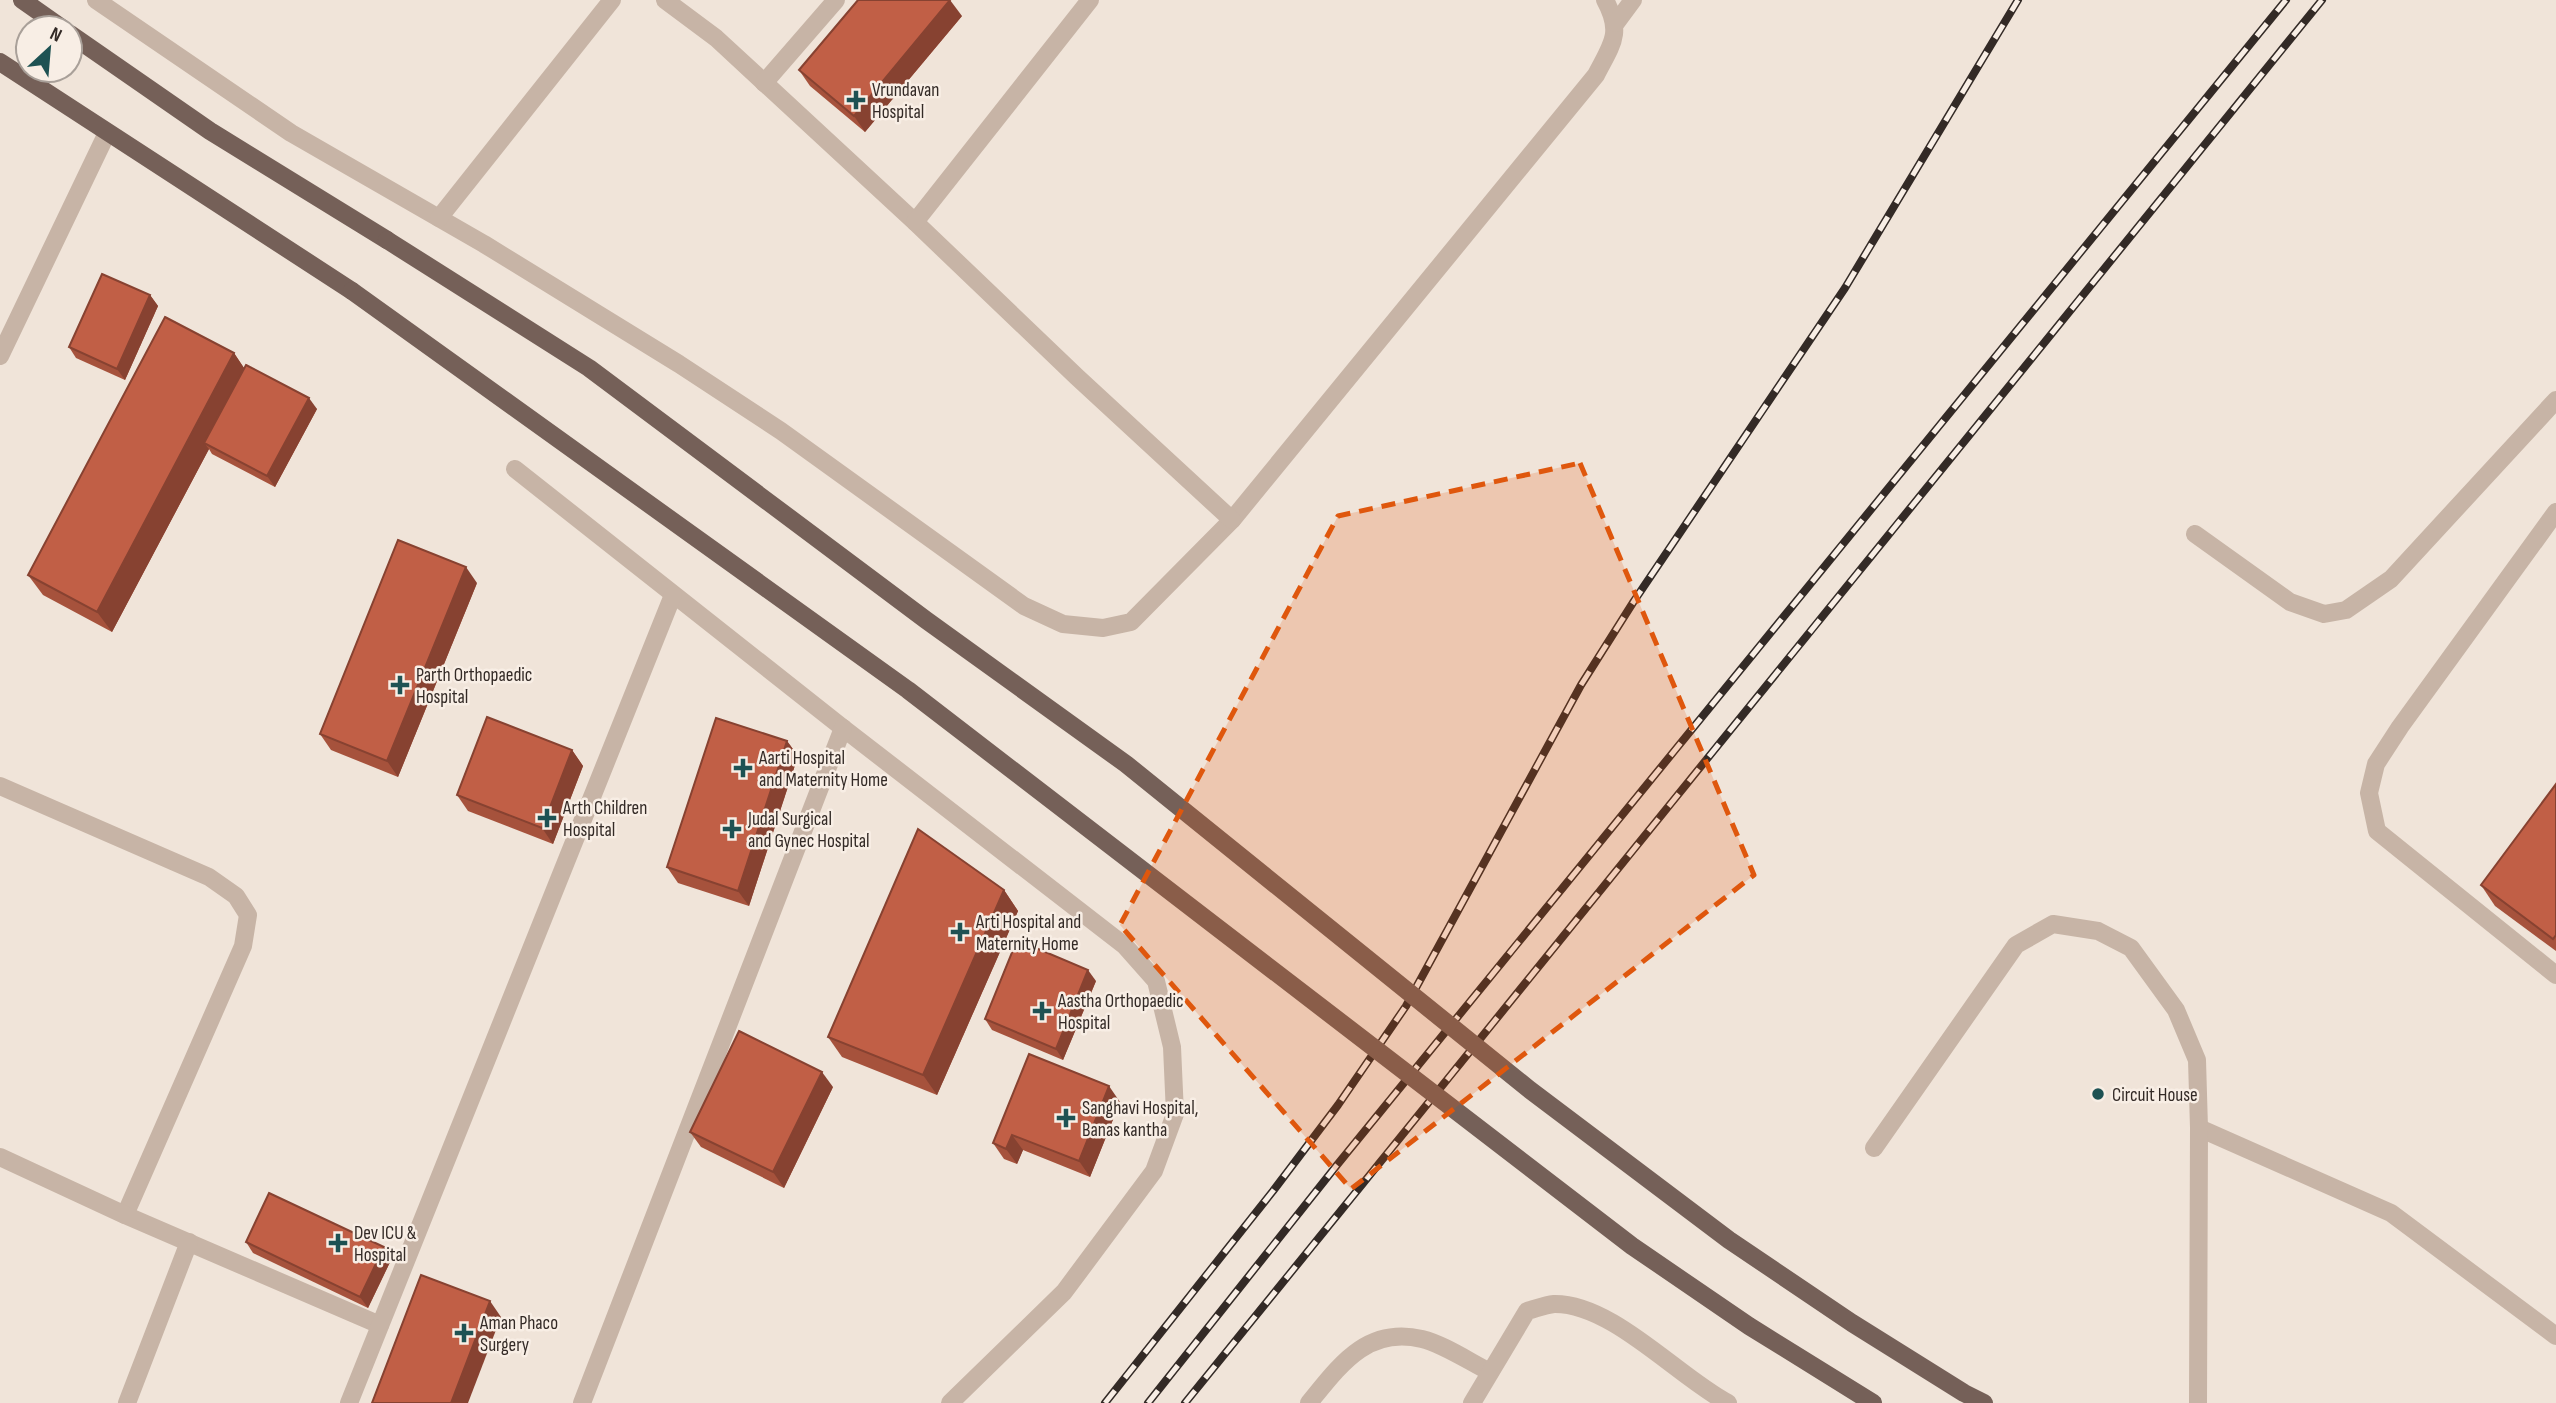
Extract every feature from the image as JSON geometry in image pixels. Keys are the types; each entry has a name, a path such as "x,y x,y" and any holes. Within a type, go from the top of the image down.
{"main road":[{"path":"22,0 42,14"},
{"path":"84,44 210,131 589,368 926,620 1126,764 1520,1082 1729,1240 1852,1323 1984,1403"},
{"path":"0,62 352,291 908,690 1632,1246 1749,1326 1872,1403"}],"street":[{"path":"439,218 612,0"},
{"path":"665,0 716,38 1232,520"},
{"path":"764,83 836,0"},
{"path":"915,222 1090,0"},
{"path":"1605,0 1616,23"},
{"path":"103,2 291,133 439,218 679,364 781,431 1024,606 1063,624 1103,628 1131,622 1232,520 1596,75 1612,42 1616,23 1633,0"},
{"path":"0,356 107,133"},
{"path":"2195,534 2290,602 2324,614 2346,610 2391,579 2556,400"},
{"path":"514,469 1125,946 1156,981 1172,1047 1175,1114 1154,1171 1064,1292 950,1403"},
{"path":"2556,512 2400,727 2376,764 2369,793 2377,831 2556,975"},
{"path":"349,1403 673,595"},
{"path":"582,1403 843,728"},
{"path":"0,786 209,877 236,896 248,915 243,946 125,1215"},
{"path":"1874,1148 2016,946 2053,924 2098,931 2131,947 2176,1010 2197,1060 2198,1403"},
{"path":"2199,1128 2391,1213 2556,1336"},
{"path":"0,1157 125,1215 380,1325"},
{"path":"127,1403 189,1242"},
{"path":"1472,1403 1527,1311 1553,1304 1582,1309 1621,1328 1728,1403"},
{"path":"1309,1403 1339,1366 1364,1345 1394,1336 1424,1339 1490,1372"}],"highlighted area":[{"path":"1580,463 1754,875 1351,1189 1120,925 1338,516"}],"building":[{"path":"858,0 950,0 854,116 799,70"},
{"path":"102,274 150,295 117,369 69,347"},
{"path":"165,317 234,353 97,612 28,575"},
{"path":"246,365 309,398 267,476 204,443"},
{"path":"398,540 466,567 387,761 320,734"},
{"path":"487,717 572,750 542,828 457,795"},
{"path":"716,718 787,741 738,891 667,867"},
{"path":"2556,784 2556,935 2553,939 2481,885"},
{"path":"918,829 1004,890 923,1075 828,1037"},
{"path":"1017,940 1088,970 1056,1049 985,1019"},
{"path":"739,1031 822,1072 773,1172 690,1132"},
{"path":"1029,1054 1109,1086 1079,1161 1012,1135 1006,1149 993,1143"},
{"path":"269,1193 384,1247 360,1297 246,1242"},
{"path":"421,1275 490,1301 451,1403 372,1403"}],"railway":[{"path":"1105,1403 1273,1191 1338,1105 1406,1006 1581,685 1634,601 1845,288 2018,0"},
{"path":"1148,1403 1337,1165 2286,0"},
{"path":"1185,1403 2322,0"}],"place":[{"name":"Vrundavan Hospital","path":"856,100"},
{"name":"Parth Orthopaedic Hospital","path":"400,685"},
{"name":"Aarti Hospital and Maternity Home","path":"743,768"},
{"name":"Arth Children Hospital","path":"547,818"},
{"name":"Judal Surgical and Gynec Hospital","path":"732,829"},
{"name":"Arti Hospital and Maternity Home","path":"960,932"},
{"name":"Aastha Orthopaedic Hospital","path":"1042,1011"},
{"name":"Circuit House","path":"2098,1094"},
{"name":"Sanghavi Hospital, Banas kantha","path":"1066,1118"},
{"name":"Dev ICU & Hospital","path":"338,1243"},
{"name":"Aman Phaco Surgery","path":"464,1333"}]}
